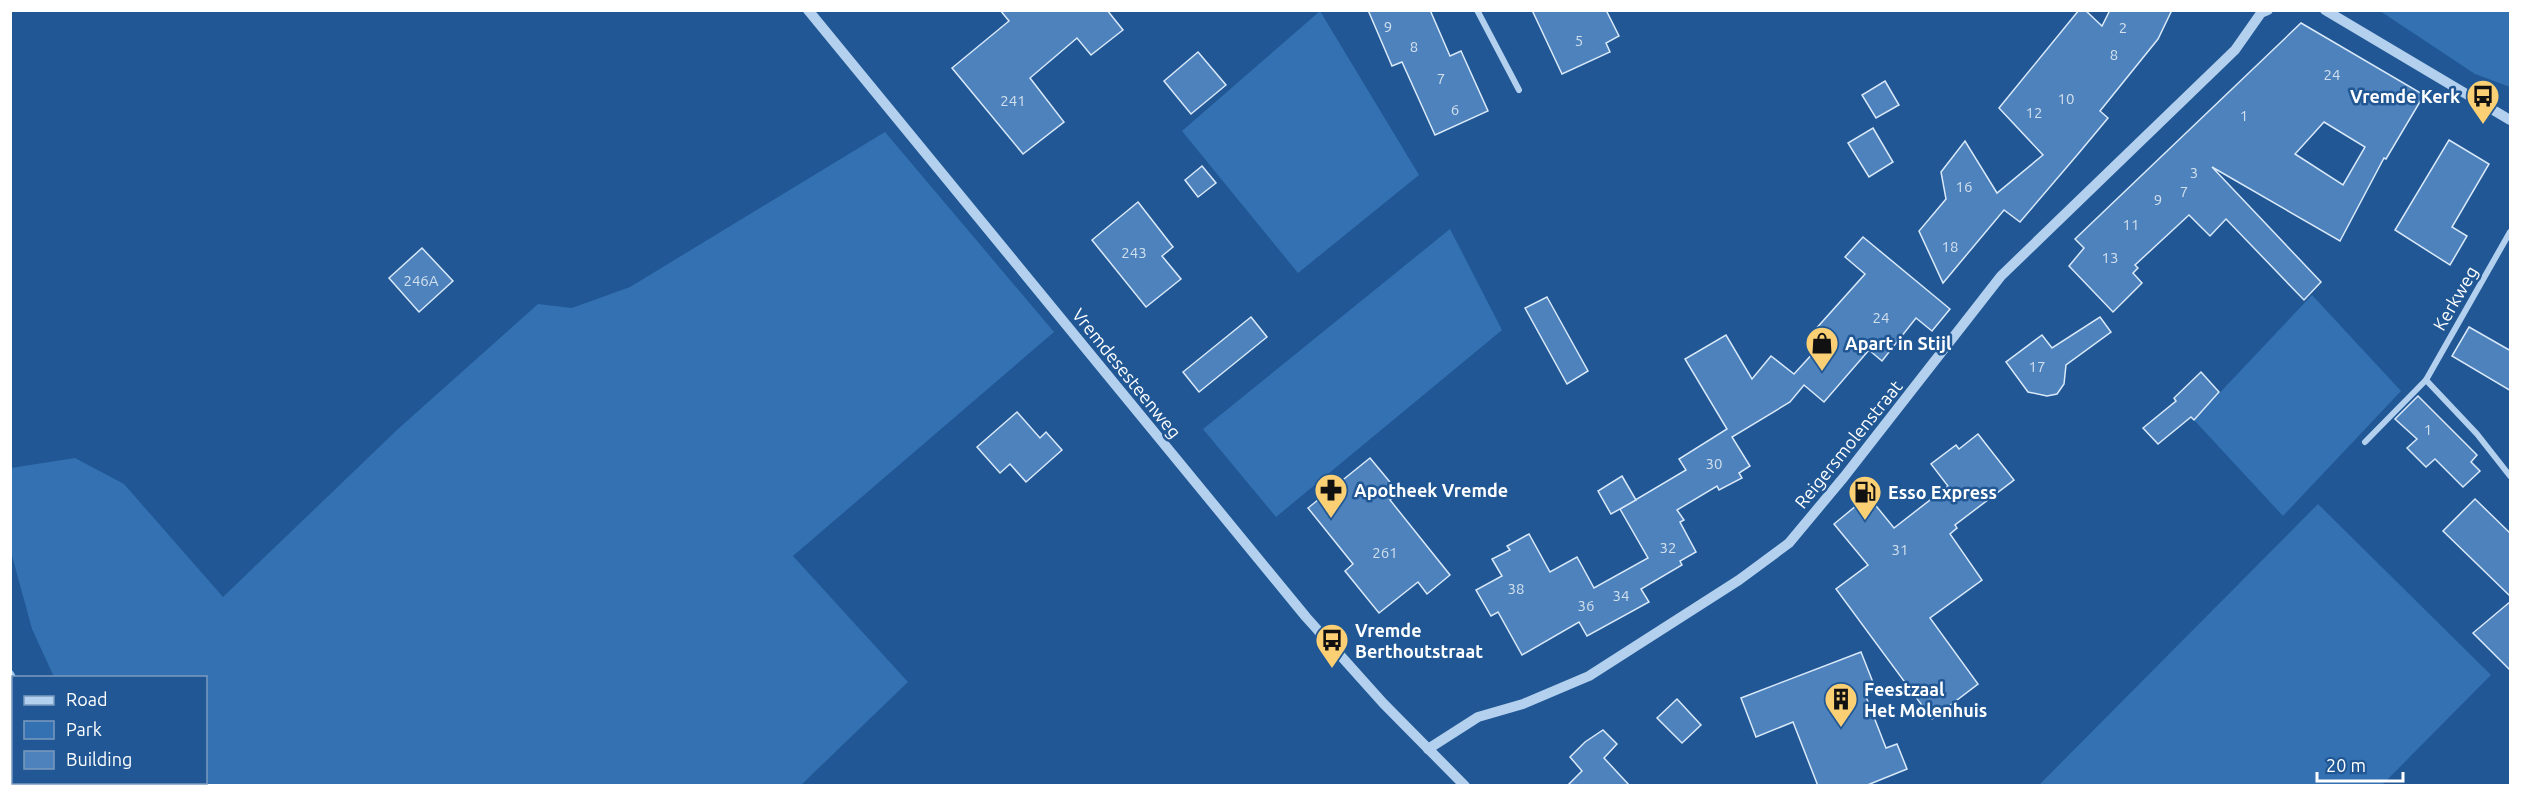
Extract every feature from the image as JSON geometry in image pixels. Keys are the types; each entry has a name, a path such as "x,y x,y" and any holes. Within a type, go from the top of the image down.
{"street":[{"name":"Vremdesesteenweg","path":"808,10 1306,617 1465,786"},
{"path":"1477,10 1519,90"},
{"name":"Reigersmolenstraat","path":"1428,749 1478,717 1523,704 1589,676 1739,580 1789,543 1844,477 2001,276 2235,50 2261,13 2268,10"},
{"path":"2325,10 2511,120"},
{"name":"Kerkweg","path":"2365,442 2426,380 2511,232"},
{"path":"2426,380 2477,434 2511,476"}],"green space":[{"path":"1320,11 1419,175 1298,273 1182,131"},
{"path":"2380,11 2510,11 2510,87 2475,74"},
{"path":"885,132 1054,332 793,556 908,682 801,785 102,785 207,784 207,676 54,676 32,629 11,552 11,468 75,458 124,484 223,597 398,429 538,304 572,308 630,287"},
{"path":"1450,229 1502,330 1276,517 1203,429"},
{"path":"2312,295 2401,391 2283,516 2194,420"},
{"path":"2318,504 2491,675 2382,785 2039,785"}],"building":[{"path":"1000,10 1107,10 1123,30 1091,55 1077,38 1030,78 1064,122 1023,154 952,68 1009,21"},
{"path":"1368,10 1430,10 1450,56 1461,51 1488,111 1435,135 1402,62 1392,66"},
{"path":"1532,10 1606,10 1619,36 1606,43 1610,52 1562,74"},
{"path":"2079,10 2085,10 2102,26 2110,10 2172,10 2158,39 2100,111 2108,118 2078,154 2020,222 2004,210 1943,283 1919,231 1946,199 1941,172 1965,141 1997,193 2043,155 1999,108"},
{"path":"2301,23 2424,95 2386,159 2384,158 2340,241 2212,167 2321,282 2304,300 2226,219 2210,236 2189,215 2135,265 2138,268 2133,273 2142,283 2113,312 2069,266 2084,248 2075,239","holes":["2324,122 2365,147 2343,185 2295,154"]},
{"path":"1198,52 1226,85 1191,114 1164,81"},
{"path":"1885,81 1899,105 1876,118 1862,95"},
{"path":"1873,128 1893,162 1869,177 1848,143"},
{"path":"2449,140 2489,164 2452,227 2467,236 2450,265 2395,230"},
{"path":"1202,166 1216,183 1198,197 1185,180"},
{"path":"1138,202 1173,247 1162,256 1181,279 1146,307 1092,240"},
{"path":"1863,237 1950,309 1932,331 1916,318 1882,361 1869,350 1824,402 1804,385 1790,402 1732,437 1750,466 1739,473 1742,478 1719,490 1717,486 1677,510 1684,520 1680,522 1696,552 1680,561 1682,565 1641,589 1649,602 1587,636 1579,622 1522,655 1498,612 1491,616 1476,590 1502,576 1492,559 1510,550 1507,546 1529,534 1550,572 1577,557 1594,588 1648,558 1620,509 1686,470 1679,459 1727,429 1685,359 1726,335 1752,379 1771,356 1794,374 1825,340 1814,331 1865,274 1845,257"},
{"path":"422,248 453,281 419,312 389,278"},
{"path":"1547,297 1588,371 1567,384 1525,308"},
{"path":"1251,317 1267,337 1199,392 1183,372"},
{"path":"2100,317 2111,332 2066,365 2064,384 2057,394 2047,396 2028,392 2006,362 2042,335 2052,348"},
{"path":"2469,327 2511,351 2511,391 2452,356"},
{"path":"2201,372 2219,392 2194,420 2191,417 2158,444 2143,428 2176,401 2174,398"},
{"path":"2418,396 2477,455 2471,462 2480,471 2463,487 2435,459 2426,467 2407,448 2417,439 2395,419"},
{"path":"1017,412 1040,438 1046,432 1062,450 1026,482 1010,464 1000,473 977,447"},
{"path":"1978,434 2014,480 1955,525 1957,528 1950,534 1982,580 1930,618 1978,684 1932,719 1836,589 1868,565 1834,524 1868,496 1894,528 1948,486 1931,464 1956,445 1959,449"},
{"path":"1370,458 1399,493 1390,500 1450,575 1427,594 1418,582 1379,613 1345,571 1353,564 1308,508"},
{"path":"1622,476 1636,500 1611,514 1598,491"},
{"path":"2475,499 2511,534 2511,597 2443,531"},
{"path":"2511,601 2511,671 2473,633"},
{"name":"Feestzaal Het Molenhuis","path":"1861,652 1876,690 1865,694 1886,748 1897,744 1907,769 1865,786 1818,786 1793,722 1756,737 1741,698"},
{"path":"1677,699 1701,725 1682,743 1657,718"},
{"path":"1603,730 1617,744 1604,758 1630,786 1567,786 1582,771 1570,757 1585,742"}],"waterway":[{"path":"10,674 12,678"}],"place":[{"name":"Vremde Kerk","path":"2483,125"},
{"name":"Apart in Stijl","path":"1822,372"},
{"name":"Apotheek Vremde","path":"1331,519"},
{"name":"Esso Express","path":"1865,521"},
{"name":"Vremde Berthoutstraat","path":"1332,669"},
{"name":"Feestzaal Het Molenhuis","path":"1841,728"}]}
